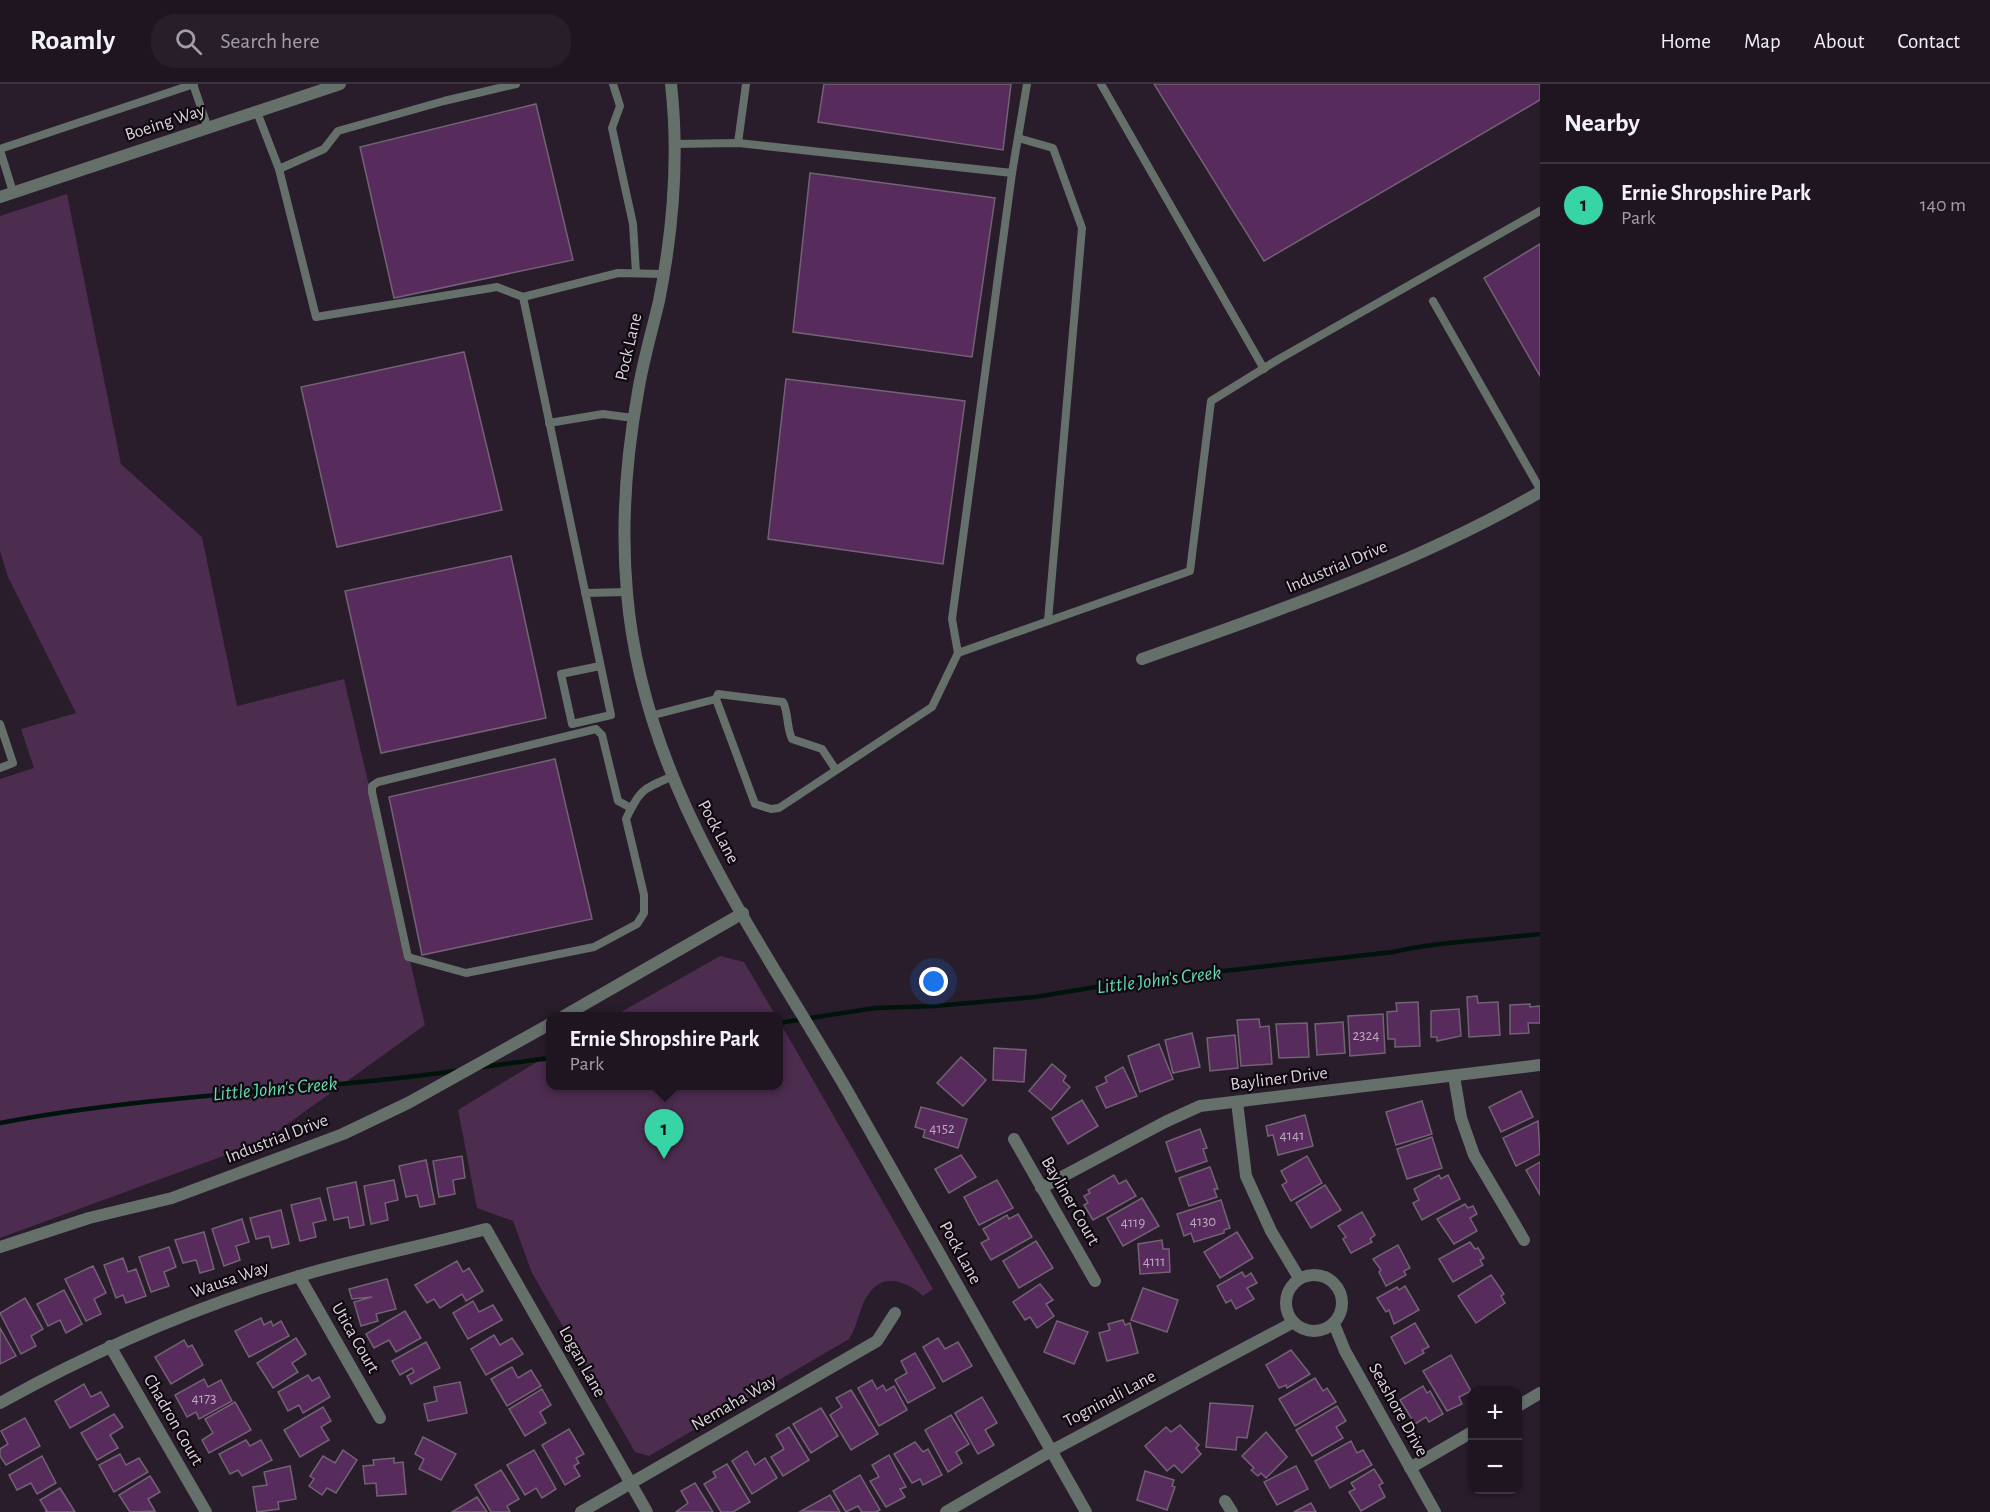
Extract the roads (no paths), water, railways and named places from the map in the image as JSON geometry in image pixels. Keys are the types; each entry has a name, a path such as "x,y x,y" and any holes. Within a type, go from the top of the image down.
{"street":[{"name":"Boeing Way","path":"0,197 340,84"},
{"name":"Pock Lane","path":"671,84 674,144 673,197 663,274 633,418 625,496 627,592 639,677 650,717 671,777 704,847 792,995 1086,1512"},
{"name":"Industrial Drive","path":"1142,659 1324,594 1496,518 1540,491"},
{"path":"573,1012 743,913"},
{"name":"Industrial Drive","path":"0,1247 89,1218 172,1198 343,1134 408,1103 546,1026"},
{"name":"Bayliner Drive","path":"1041,1188 1200,1106 1540,1065"},
{"path":"1454,1076 1461,1118 1474,1155 1524,1240"},
{"path":"1237,1102 1246,1176 1271,1231 1299,1278"},
{"name":"Bayliner Court","path":"1014,1139 1095,1281"},
{"name":"Wausa Way","path":"0,1404 110,1346 235,1296 299,1276 486,1229"},
{"name":"Logan Lane","path":"486,1229 647,1512"},
{"path":"1307,1274 1324,1275 1335,1282 1341,1294 1342,1310 1334,1324 1324,1330 1305,1331 1292,1323 1286,1312 1286,1292 1299,1278 1307,1274"},
{"name":"Utica Court","path":"299,1276 380,1418"},
{"name":"Nemaha Way","path":"581,1512 877,1341 895,1313"},
{"name":"Togninali Lane","path":"946,1512 1051,1451 1292,1323"},
{"name":"Seashore Drive","path":"1334,1324 1345,1351 1435,1512"},
{"name":"Chadron Court","path":"110,1346 206,1512"},
{"path":"1522,1404 1540,1393"},
{"path":"1410,1468 1468,1435"},
{"path":"1225,1501 1232,1512"}],"lane":[{"path":"14,192 0,150 194,84 208,128"},
{"path":"279,169 324,149 338,131 444,100 516,84"},
{"path":"613,84 620,106 612,128 633,224 636,273"},
{"path":"738,142 746,84"},
{"path":"836,770 822,749 792,739 788,730 788,712 783,702 723,693 718,694 716,699 755,804 771,809 779,808 932,707 958,653 952,619 1012,173 1027,84"},
{"path":"1101,84 1264,369"},
{"path":"257,112 279,169 316,317 497,287 523,297 618,273 663,274"},
{"path":"1018,138 1053,148 1082,228 1048,621"},
{"path":"674,144 738,142 1012,173"},
{"path":"958,653 1190,571 1211,401 1540,211"},
{"path":"523,297 585,593 600,666 610,715 572,724 561,674 600,666"},
{"path":"1433,301 1540,491"},
{"path":"549,423 603,414 633,418"},
{"path":"585,593 627,592"},
{"path":"650,717 716,699"},
{"path":"0,724 13,763 0,768"},
{"path":"631,808 618,801 602,735 596,729 378,782 372,786 408,957 466,973 594,947 637,924 644,913 644,895 626,819 631,808 637,794 671,777"}],"waterway":[{"name":"Little John's Creek","path":"783,1022 875,1008 936,1006 1035,997 1126,982 1540,934"},
{"name":"Little John's Creek","path":"482,1067 546,1059"},
{"name":"Little John's Creek","path":"0,1123 57,1113 171,1099 456,1071"}],"place":[{"name":"Ernie Shropshire Park","path":"664,1159"}]}
